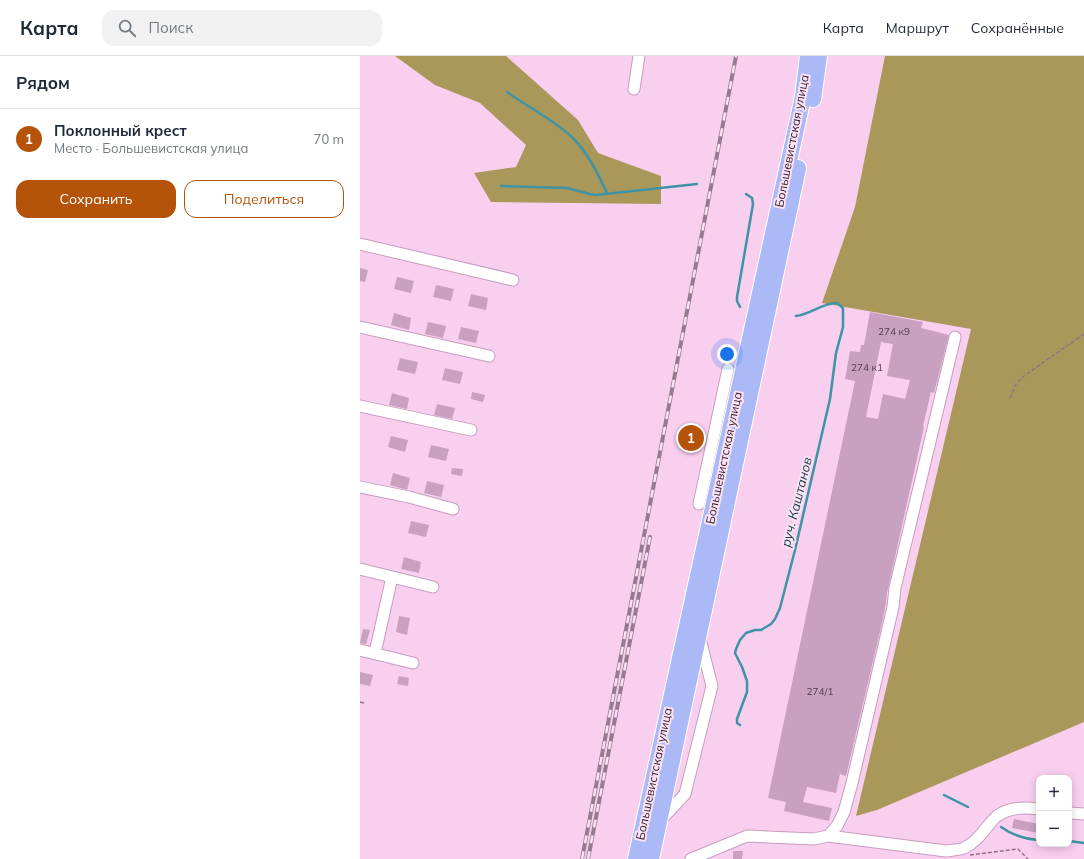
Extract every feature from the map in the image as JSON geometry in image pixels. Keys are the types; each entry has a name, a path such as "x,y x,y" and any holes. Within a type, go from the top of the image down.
{"highway":[{"name":"Большевистская улица","path":"636,859 803,97 808,56"},
{"name":"Большевистская улица","path":"651,859 812,106 819,56"}],"street":[{"path":"634,88 639,56"},
{"path":"360,244 514,280"},
{"path":"360,328 489,356"},
{"path":"828,836 841,819 852,783 893,607 895,588 955,337"},
{"path":"699,504 728,369"},
{"path":"360,406 471,430"},
{"path":"360,487 409,497 453,509"},
{"path":"360,569 433,587"},
{"path":"375,653 392,577"},
{"path":"659,823 685,794 712,686 699,636"},
{"path":"360,650 414,663"},
{"path":"691,859 747,836 814,839 828,836 946,851 963,849 978,839 998,816 1013,808 1036,809"},
{"path":"1072,812 1084,814"}],"path":[{"path":"1010,398 1016,384 1024,376 1084,334"},
{"path":"950,850 972,855 1018,849 1028,859"}],"shaded area":[{"path":"395,56 506,56 578,120 598,153 661,176 661,204 491,202 474,173 516,167 526,145 480,103 435,85"},
{"path":"885,56 1084,56 1084,722 877,810 856,816 971,329 822,303 855,207"}],"building":[{"path":"360,268 368,270 365,282 360,281"},
{"path":"397,277 414,281 411,293 394,289"},
{"path":"436,285 454,289 451,301 433,297"},
{"path":"471,294 488,298 486,310 468,306"},
{"path":"870,312 923,322 921,328 949,335 934,393 931,392 923,426 887,593 882,623 846,776 840,774 836,793 807,787 803,802 832,808 829,821 784,811 786,802 768,798 855,381 845,379 850,351 860,352 861,345 864,345","holes":["881,342 893,344 887,376 910,380 905,399 883,394 878,419 866,417"]},
{"path":"394,313 411,318 409,330 391,325"},
{"path":"428,322 446,326 443,338 425,334"},
{"path":"461,327 479,331 476,343 458,339"},
{"path":"400,358 418,362 415,374 397,370"},
{"path":"445,368 463,372 460,384 442,380"},
{"path":"472,392 485,395 483,402 471,399"},
{"path":"392,393 409,398 407,409 389,405"},
{"path":"437,404 455,408 452,419 434,415"},
{"path":"391,436 408,440 405,452 388,447"},
{"path":"431,445 449,449 446,461 428,457"},
{"path":"452,468 463,469 462,476 451,474"},
{"path":"393,473 410,478 407,490 390,485"},
{"path":"427,481 444,485 441,497 424,493"},
{"path":"411,521 429,525 426,537 408,533"},
{"path":"404,557 421,562 419,573 401,569"},
{"path":"399,616 410,618 407,635 396,632"},
{"path":"363,629 370,630 366,644 360,643"},
{"path":"360,672 373,675 370,686 360,684"},
{"path":"399,676 409,678 408,686 397,684"},
{"path":"1014,819 1036,823 1036,832 1012,828"},
{"path":"733,851 743,851 742,859 733,859"}],"waterway":[{"path":"507,92 549,119 573,138 588,157 607,193"},
{"name":"руч. Каштанов","path":"501,186 567,188 596,195 697,184"},
{"name":"руч. Каштанов","path":"740,307 737,297 753,204 752,198 746,194"},
{"name":"руч. Каштанов","path":"740,725 737,723 737,719 747,692 747,681 735,653 736,649 740,640 746,633 761,630 771,624 780,608 830,399 836,353 843,327 843,308 837,303 832,303 796,316"},
{"path":"944,795 968,807"},
{"name":"руч. Каштанов","path":"1001,827 1019,836 1036,840"},
{"name":"руч. Каштанов","path":"1072,841 1084,843"}],"railway":[{"path":"582,859 736,56"},
{"path":"588,859 650,537"}],"place":[{"name":"Поклонный крест","path":"691,438"}]}
